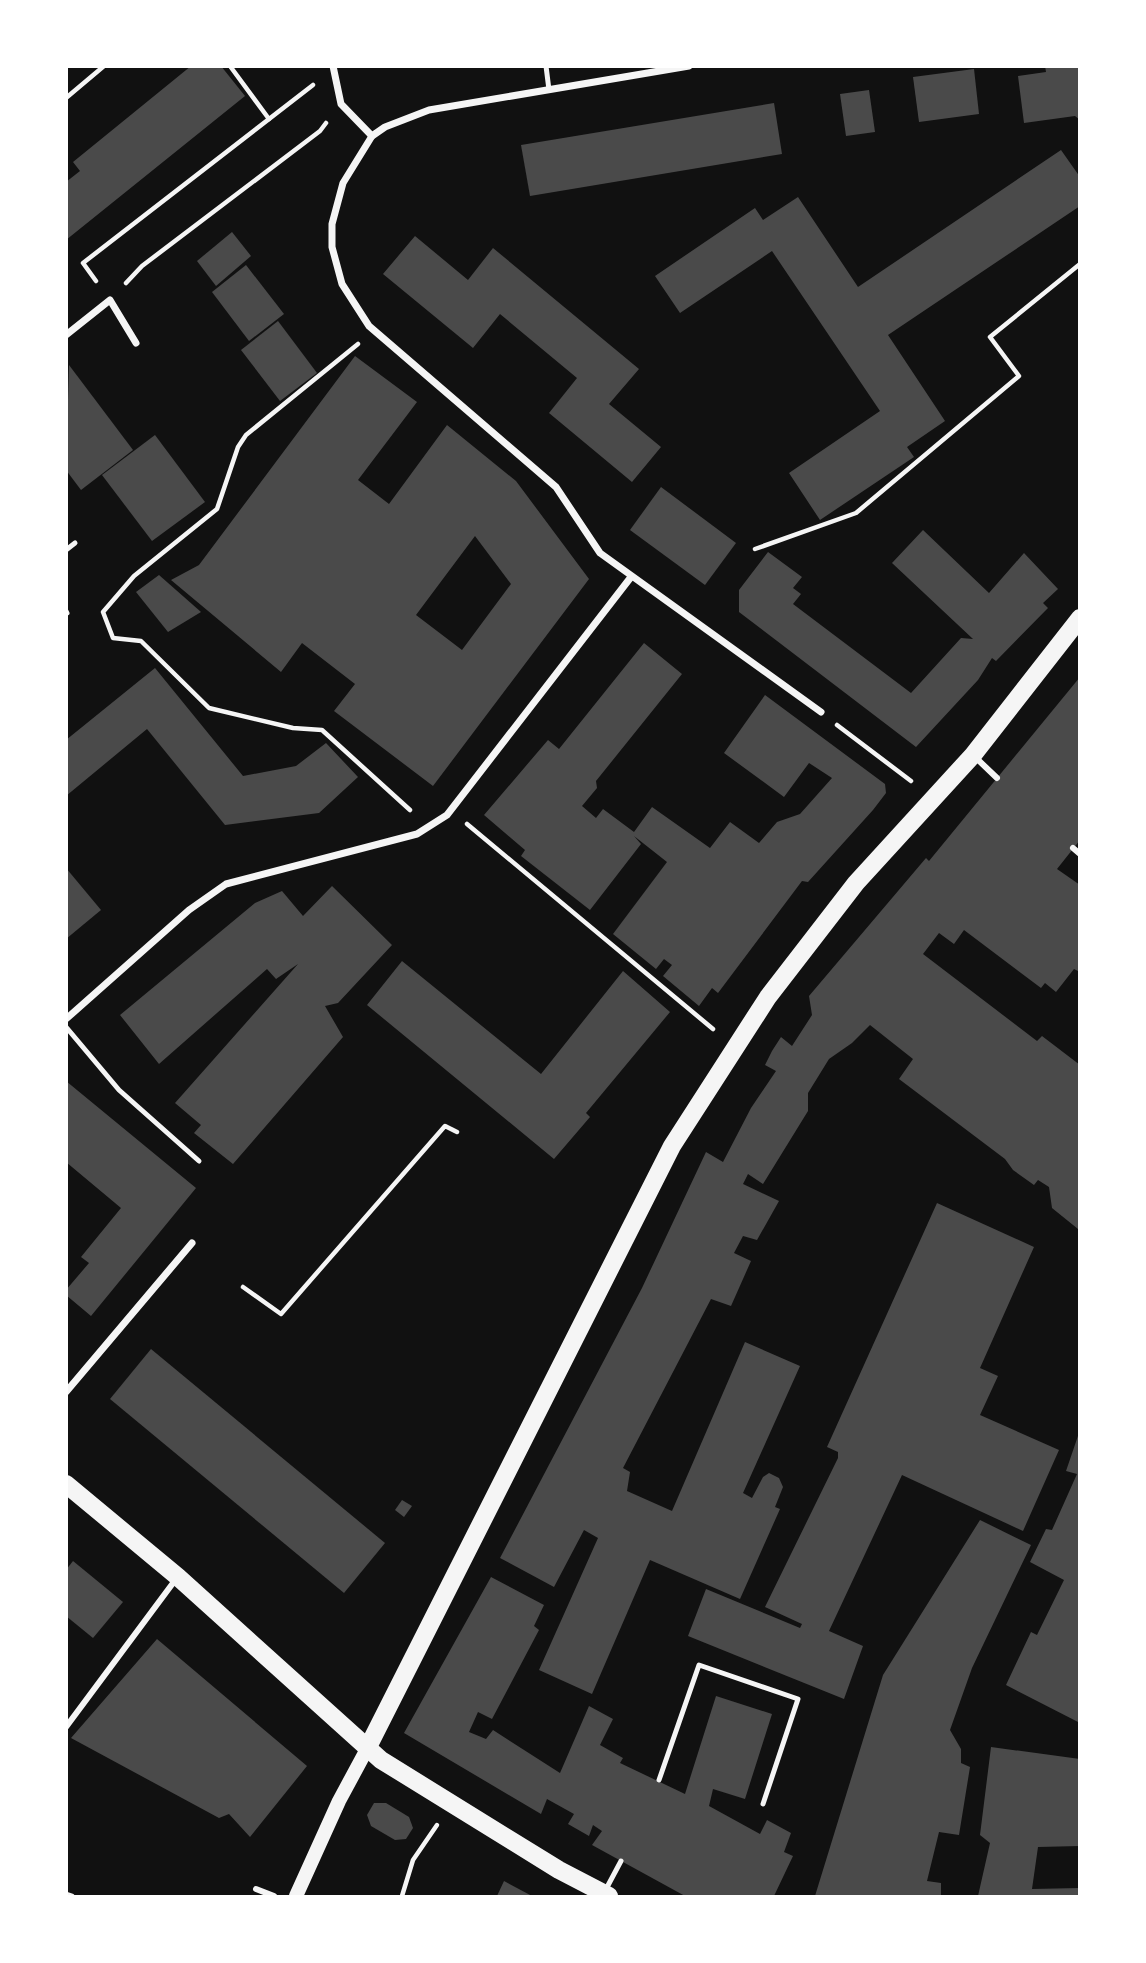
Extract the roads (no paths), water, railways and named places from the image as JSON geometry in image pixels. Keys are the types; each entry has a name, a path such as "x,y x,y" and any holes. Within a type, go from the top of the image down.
{"main road":[{"path":"296,1896 339,1801 672,1146 768,997 856,883 973,755 1080,618"},
{"path":"66,1484 178,1577 367,1749 559,1870 606,1895"}],"street":[{"path":"689,66 419,112 372,136 343,183 332,224 332,247 342,284 369,326 556,487 600,552 821,712"},
{"path":"333,68 341,104 372,136"},
{"path":"66,335 110,300 136,343"},
{"path":"66,1020 189,910 226,884 417,834 429,827 450,810 631,577"},
{"path":"973,755 997,778"},
{"path":"1073,848 1080,854"},
{"path":"66,1392 192,1243"},
{"path":"66,1727 178,1577"},
{"path":"256,1889 274,1896"}],"lane":[{"path":"546,66 549,90"},
{"path":"66,550 75,543"},
{"path":"66,1027 119,1090 200,1161"},
{"path":"659,1780 699,1665 798,1699 763,1804"},
{"path":"606,1895 621,1861"},
{"path":"66,1894 72,1896"}]}
